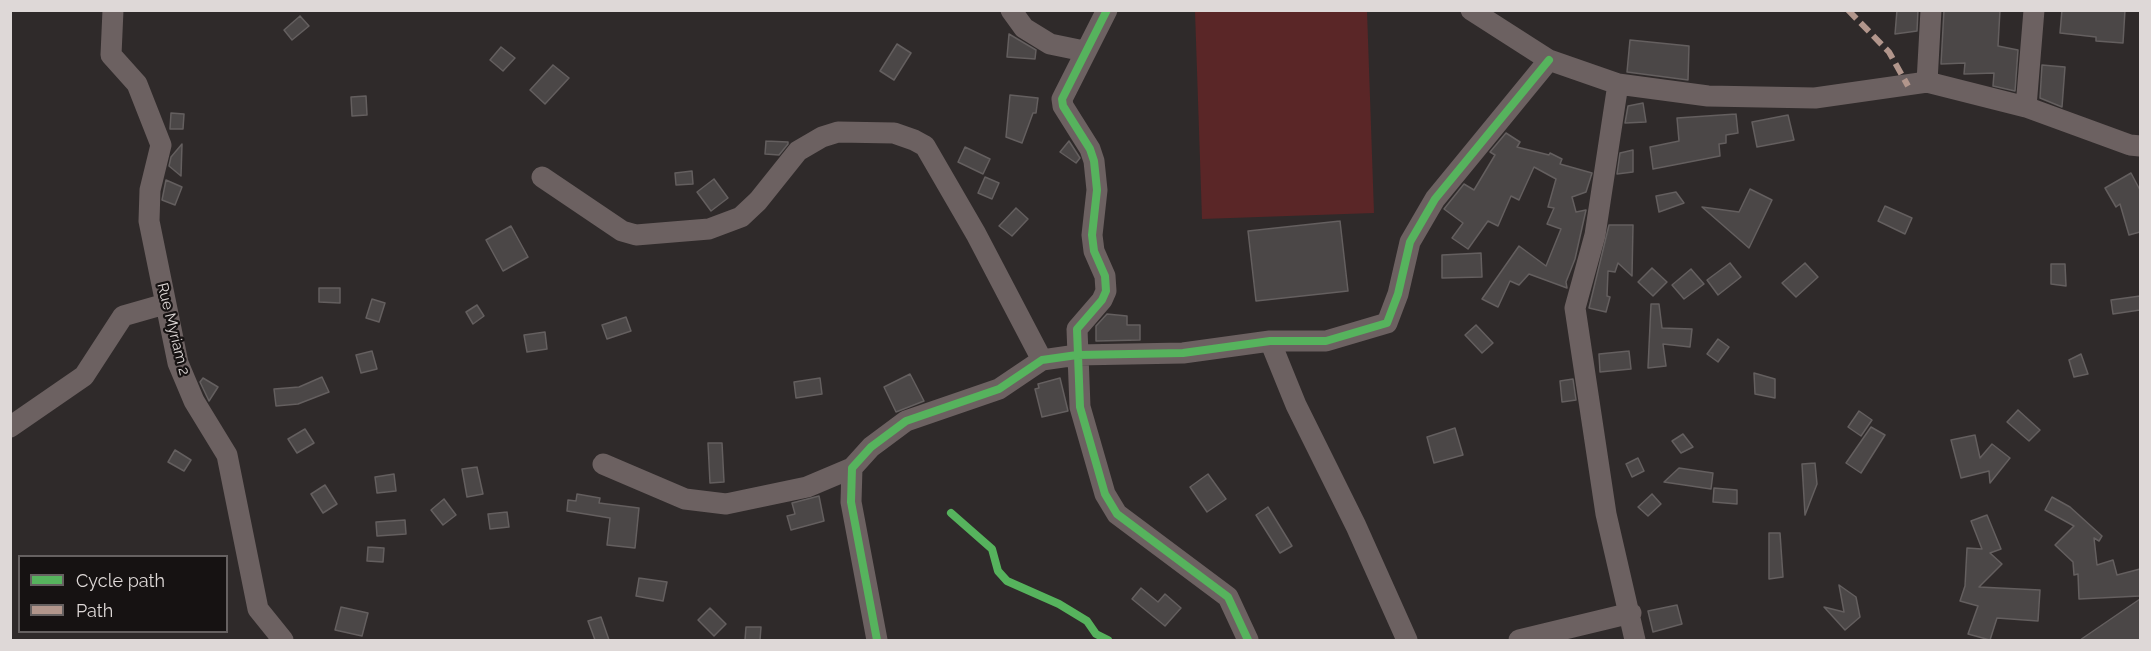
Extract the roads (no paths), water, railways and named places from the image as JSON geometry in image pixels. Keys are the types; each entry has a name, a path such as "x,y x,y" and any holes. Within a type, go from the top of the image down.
{"street":[{"name":"Rue Myriam 2","path":"113,10 111,55 136,84 160,146 150,190 149,221 178,363 194,402 227,455 258,609 283,640"},
{"path":"1011,10 1024,28 1050,44 1084,51"},
{"path":"1107,10 1084,51 1062,99 1063,106 1090,148 1094,161 1097,190 1092,235 1094,251 1106,276 1106,291 1077,328 1080,407 1105,494 1117,514 1228,597 1248,640"},
{"path":"1471,10 1549,60 1578,68 1618,84 1708,96 1815,98 1927,82 2026,107 2135,146"},
{"path":"1927,82 1931,10"},
{"path":"2026,107 2034,10"},
{"path":"603,464 685,499 726,504 807,487 852,468 871,447 906,421 999,389 1042,360 1077,354 1183,352 1270,341 1326,341 1387,323 1398,294 1410,242 1435,199 1549,60"},
{"path":"1618,84 1595,235 1575,308 1606,514 1631,613 1635,640"},
{"path":"542,177 622,231 636,235 709,229 741,217 758,201 798,151 822,137 838,132 894,133 914,140 925,147 976,234 1042,360"},
{"path":"10,427 84,376 123,316 165,304"},
{"path":"1270,341 1296,405 1356,526 1407,640"},
{"path":"852,468 851,501 877,640"},
{"path":"1519,640 1631,613"}]}
